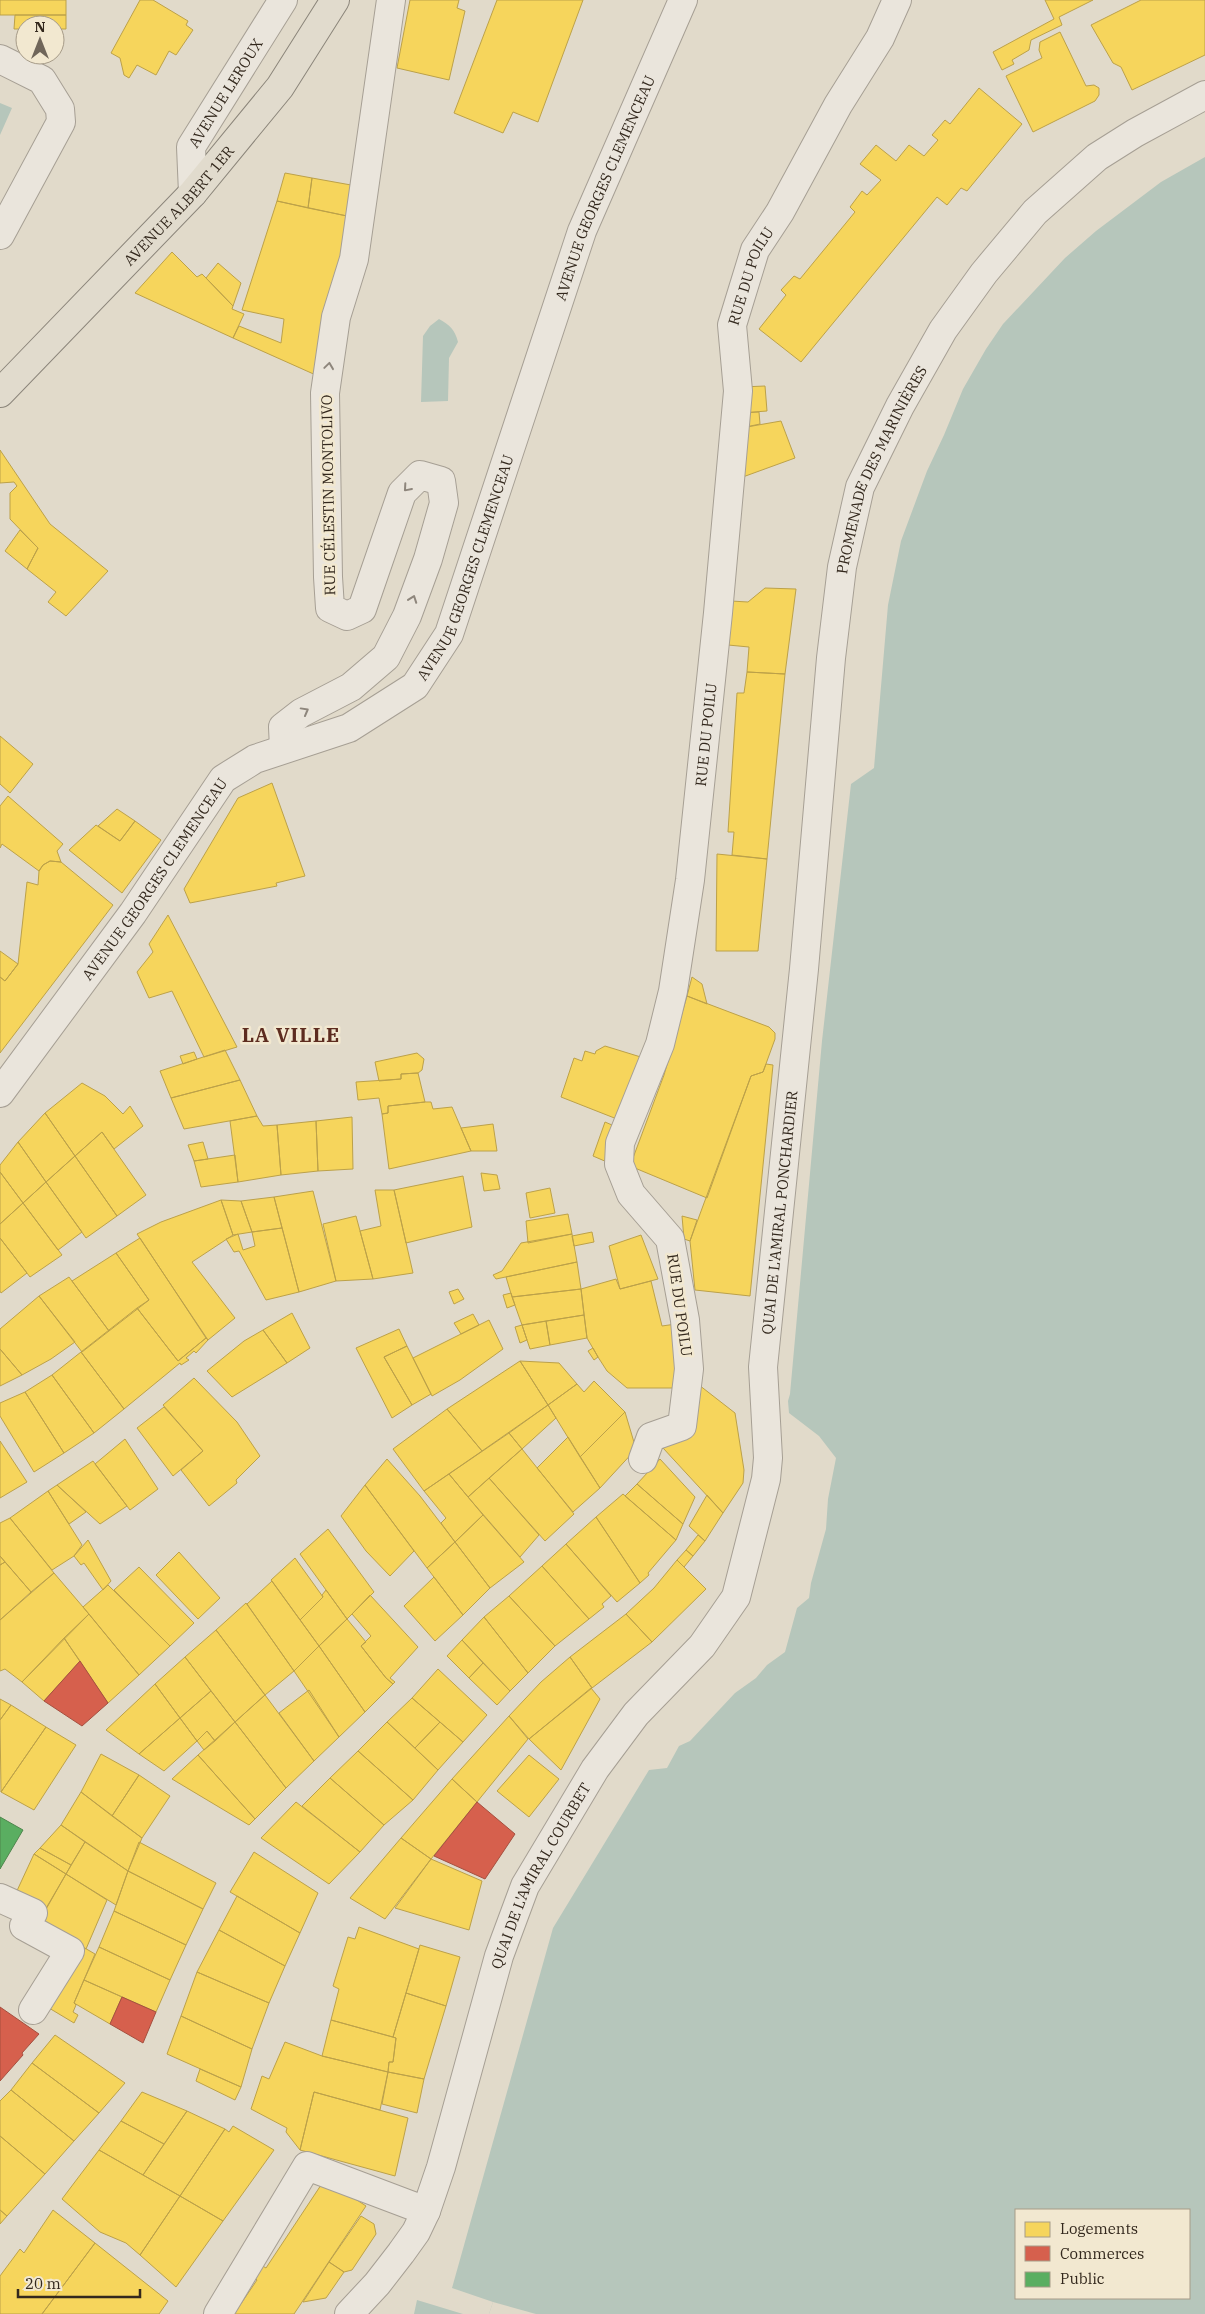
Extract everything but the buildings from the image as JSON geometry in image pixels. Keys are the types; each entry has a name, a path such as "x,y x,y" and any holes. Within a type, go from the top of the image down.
{"main road":[{"name":"AVENUE ALBERT 1ER","path":"0,393 192,193 280,87 335,0"}],"street":[{"name":"AVENUE LEROUX","path":"192,193 191,147 283,0"},
{"name":"RUE CÉLESTIN MONTOLIVO","path":"284,748 283,726 301,713 351,687 386,658 410,608 428,558 444,503 441,481 420,475 402,493 362,609 347,616 330,608 325,393 336,317 354,259 392,0"},
{"name":"AVENUE GEORGES CLEMENCEAU","path":"0,1093 133,913 222,779 255,759 349,728 415,686 449,634 582,231 683,0"},
{"name":"RUE DU POILU","path":"643,1459 650,1437 682,1426 689,1369 685,1320 670,1239 631,1194 619,1164 620,1143 660,1044 673,991 690,880 718,613 738,390 732,325 755,250 780,212 838,105 880,38 897,0"},
{"path":"0,60 42,80 60,109 61,122 0,236"},
{"name":"PROMENADE DES MARINIÈRES","path":"804,969 831,658 841,576 860,487 900,406 944,330 984,273 1035,212 1097,157 1135,133 1205,95"},
{"name":"QUAI DE L'AMIRAL PONCHARDIER","path":"768,1458 763,1367 804,969"},
{"name":"QUAI DE L'AMIRAL COURBET","path":"349,2314 377,2284 401,2254 416,2232 426,2211 441,2167 499,1956 525,1886 594,1769 636,1714 702,1646 736,1597 764,1488 768,1458"},
{"path":"0,1898 33,1913 24,1926 70,1951 33,2010"},
{"path":"218,2314 306,2166 426,2211"}],"shaded area":[{"path":"0,103 12,108 0,135"},
{"path":"1205,157 1205,2314 489,2314 493,2302 452,2288 553,1928 649,1770 667,1768 679,1746 690,1741 735,1693 756,1678 767,1665 785,1652 797,1608 809,1598 811,1583 826,1529 828,1499 836,1458 819,1436 789,1413 788,1401 822,1041 851,784 874,768 888,605 901,541 927,471 963,389 986,349 1003,324 1065,258 1096,231 1161,182"},
{"path":"439,319 452,328 458,342 449,358 448,401 421,402 423,336 430,326"},
{"path":"417,2300 463,2314 414,2314"}],"pier":[{"path":"493,2302 536,2314 489,2314"}],"district":[{"name":"LA VILLE","path":"291,1034"}]}
